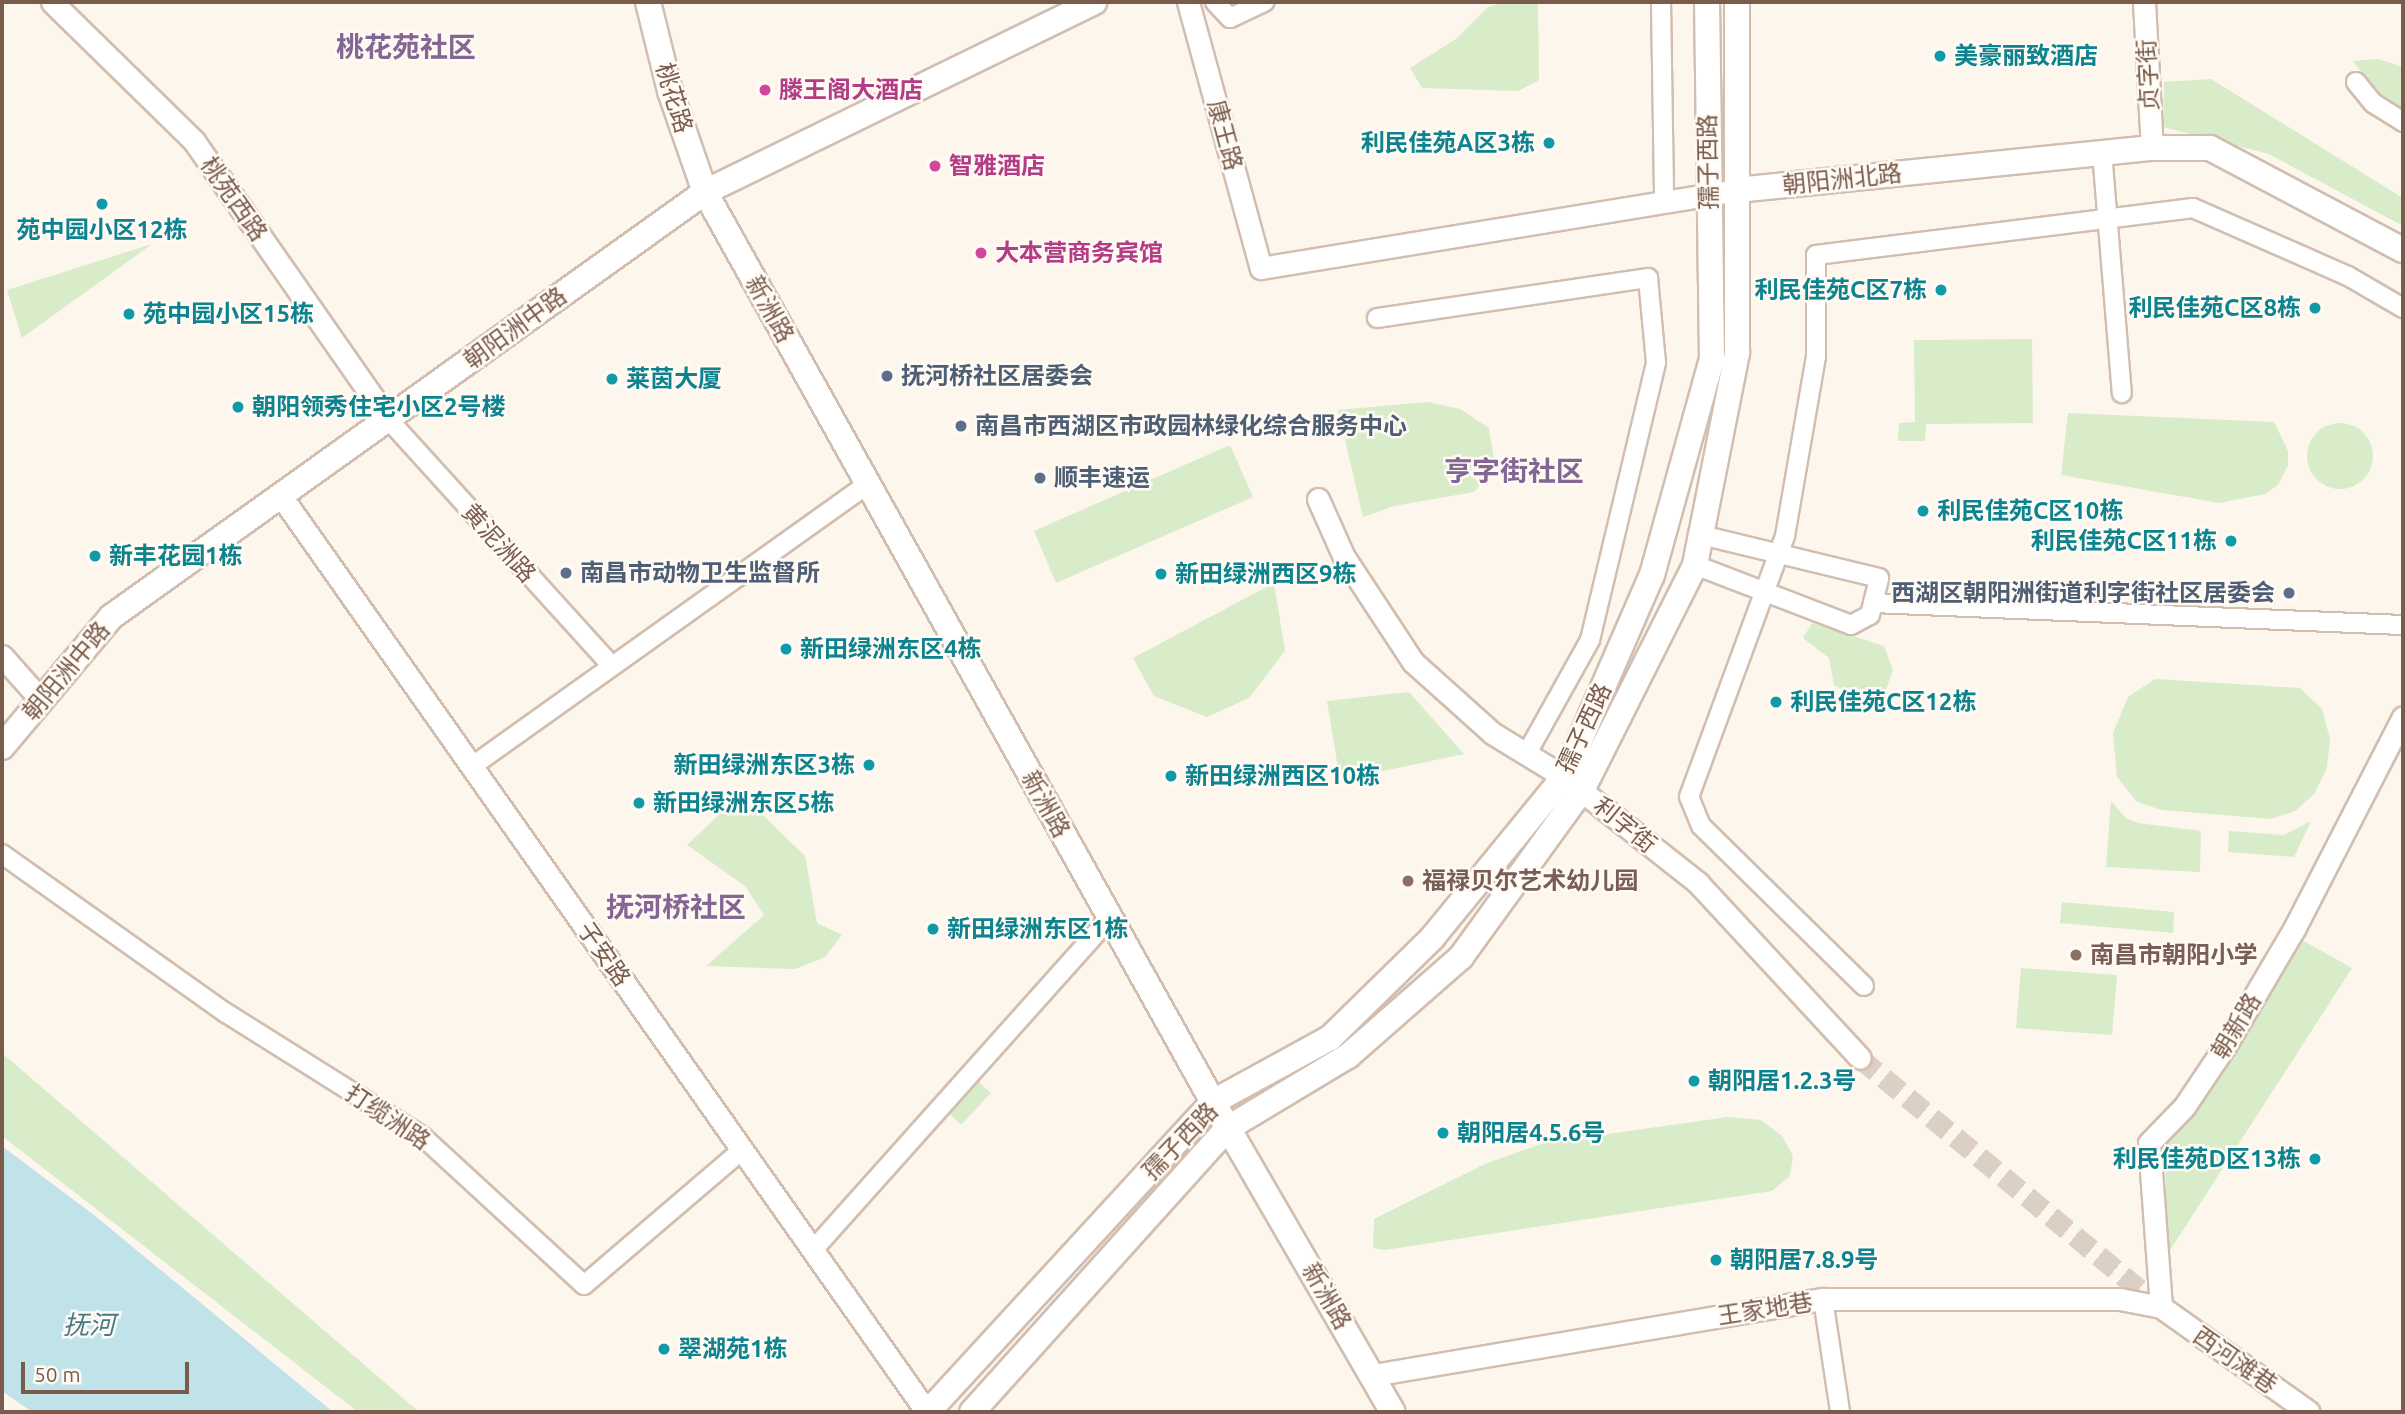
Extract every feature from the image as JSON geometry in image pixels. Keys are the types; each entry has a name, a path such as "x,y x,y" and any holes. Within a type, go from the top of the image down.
{"main road":[{"name":"桃花路","path":"648,2 670,91 711,189"},
{"name":"桃花路","path":"662,2 711,189"},
{"name":"朝阳洲中路","path":"2,747 111,617 711,189 1094,2"},
{"name":"孺子西路","path":"927,1412 1219,1099 1330,1038 1432,938 1573,783 1652,575 1712,359 1707,2"},
{"name":"孺子西路","path":"972,1412 1235,1124 1348,1056 1461,957 1573,783 1695,565 1737,353 1737,2"},
{"name":"朝阳洲北路","path":"1737,190 2102,152 2152,148 2210,148 2403,250"},
{"name":"新洲路","path":"711,189 868,484 1110,918 1235,1124 1393,1412"},
{"name":"新洲路","path":"711,189 1219,1099"}],"street":[{"name":"桃苑西路","path":"52,2 194,141 387,419"},
{"name":"康王路","path":"1188,2 1261,268"},
{"path":"1215,2 1230,18 1265,2"},
{"path":"1661,2 1664,200"},
{"name":"贞字街","path":"2144,2 2152,148"},
{"path":"2356,82 2373,103 2403,122"},
{"path":"2102,152 2122,393"},
{"name":"朝阳洲北路","path":"1261,268 1737,190"},
{"path":"1864,986 1701,826 1689,797 1778,553 1816,356 1816,255 2193,208 2348,276 2403,308"},
{"path":"1377,318 1648,278 1656,363 1590,640 1526,755"},
{"name":"黄泥洲路","path":"387,419 612,666"},
{"path":"471,766 868,484"},
{"name":"子安路","path":"281,496 927,1412"},
{"name":"利字街","path":"1318,499 1345,556 1413,662 1492,733 1573,783 1698,883 1860,1058"},
{"path":"1695,565 1851,625 1870,615 1879,578 1701,535"},
{"path":"1873,603 2403,625"},
{"path":"2,656 41,700"},
{"name":"朝新路","path":"2161,1307 2149,1143 2184,1107 2225,1046 2294,929 2403,717"},
{"name":"打缆洲路","path":"2,854 226,1013 422,1136 584,1285 742,1150"},
{"path":"813,1250 1110,918"},
{"path":"1823,1299 1840,1412"},
{"name":"王家地巷","path":"1373,1375 1823,1299 2120,1299 2161,1307"},
{"name":"西河滩巷","path":"2161,1307 2309,1412"}],"green space":[{"path":"1505,2 1538,3 1539,80 1518,91 1422,88 1410,68 1456,39 1488,7"},
{"path":"2378,59 2403,67 2403,111 2382,99 2353,61"},
{"path":"2211,79 2403,198 2403,226 2269,154 2163,127 2164,82"},
{"path":"152,244 22,338 7,290"},
{"path":"2032,339 2033,423 1926,424 1925,441 1898,441 1899,423 1915,422 1914,340"},
{"path":"1428,402 1460,409 1489,428 1494,459 1488,476 1474,492 1394,506 1363,517 1338,410"},
{"path":"2068,413 2274,422 2288,451 2288,465 2278,485 2265,494 2219,503 2061,475"},
{"path":"2340,423 2353,425 2368,438 2373,456 2371,469 2358,484 2340,489 2327,487 2312,474 2307,456 2309,443 2322,428"},
{"path":"1230,445 1253,497 1056,583 1034,531"},
{"path":"1274,583 1285,651 1249,698 1207,717 1154,696 1133,658"},
{"path":"1812,623 1884,646 1893,670 1884,695 1858,697 1834,685 1829,658 1803,638"},
{"path":"2155,679 2300,688 2322,709 2330,739 2327,768 2314,794 2295,811 2270,819 2162,810 2137,802 2117,777 2113,733 2128,697"},
{"path":"1409,692 1464,754 1340,780 1327,701"},
{"path":"741,794 805,856 817,923 842,935 825,957 795,969 706,966 764,915 745,886 687,845"},
{"path":"2111,801 2126,818 2138,823 2201,831 2200,872 2106,867"},
{"path":"2311,821 2294,857 2228,852 2229,831 2284,835"},
{"path":"2062,902 2174,912 2173,933 2060,923"},
{"path":"2302,940 2352,968 2167,1255 2165,1147"},
{"path":"2021,968 2117,975 2112,1035 2016,1028"},
{"path":"2,1053 419,1412 358,1412 2,1136"},
{"path":"979,1082 991,1093 961,1125 950,1114"},
{"path":"1728,1117 1761,1120 1782,1136 1793,1156 1790,1176 1772,1191 1385,1250 1373,1248 1374,1219 1487,1163 1544,1143"}],"water":[{"name":"抚河","path":"2,1146 94,1215 333,1412 32,1412 2,1391"}],"tunnel":[{"path":"1860,1058 2161,1307"}],"place":[{"name":"美豪丽致酒店","path":"1940,56"},
{"name":"滕王阁大酒店","path":"765,90"},
{"name":"利民佳苑A区3栋","path":"1549,143"},
{"name":"智雅酒店","path":"935,166"},
{"name":"苑中园小区12栋","path":"102,204"},
{"name":"大本营商务宾馆","path":"981,253"},
{"name":"利民佳苑C区7栋","path":"1941,290"},
{"name":"利民佳苑C区8栋","path":"2315,308"},
{"name":"苑中园小区15栋","path":"129,314"},
{"name":"抚河桥社区居委会","path":"887,376"},
{"name":"莱茵大厦","path":"612,379"},
{"name":"朝阳领秀住宅小区2号楼","path":"238,407"},
{"name":"南昌市西湖区市政园林绿化综合服务中心","path":"961,426"},
{"name":"顺丰速运","path":"1040,478"},
{"name":"利民佳苑C区10栋","path":"1923,511"},
{"name":"利民佳苑C区11栋","path":"2231,541"},
{"name":"新丰花园1栋","path":"95,556"},
{"name":"南昌市动物卫生监督所","path":"566,573"},
{"name":"新田绿洲西区9栋","path":"1161,574"},
{"name":"西湖区朝阳洲街道利字街社区居委会","path":"2289,593"},
{"name":"新田绿洲东区4栋","path":"786,649"},
{"name":"利民佳苑C区12栋","path":"1776,702"},
{"name":"新田绿洲东区3栋","path":"869,765"},
{"name":"新田绿洲西区10栋","path":"1171,776"},
{"name":"新田绿洲东区5栋","path":"639,803"},
{"name":"福禄贝尔艺术幼儿园","path":"1408,881"},
{"name":"新田绿洲东区1栋","path":"933,929"},
{"name":"南昌市朝阳小学","path":"2076,955"},
{"name":"朝阳居1.2.3号","path":"1694,1081"},
{"name":"朝阳居4.5.6号","path":"1443,1133"},
{"name":"利民佳苑D区13栋","path":"2315,1159"},
{"name":"朝阳居7.8.9号","path":"1716,1260"},
{"name":"翠湖苑1栋","path":"664,1349"}],"district":[{"name":"桃花苑社区","path":"406,47"},
{"name":"亨字街社区","path":"1514,471"},
{"name":"抚河桥社区","path":"676,907"}]}
